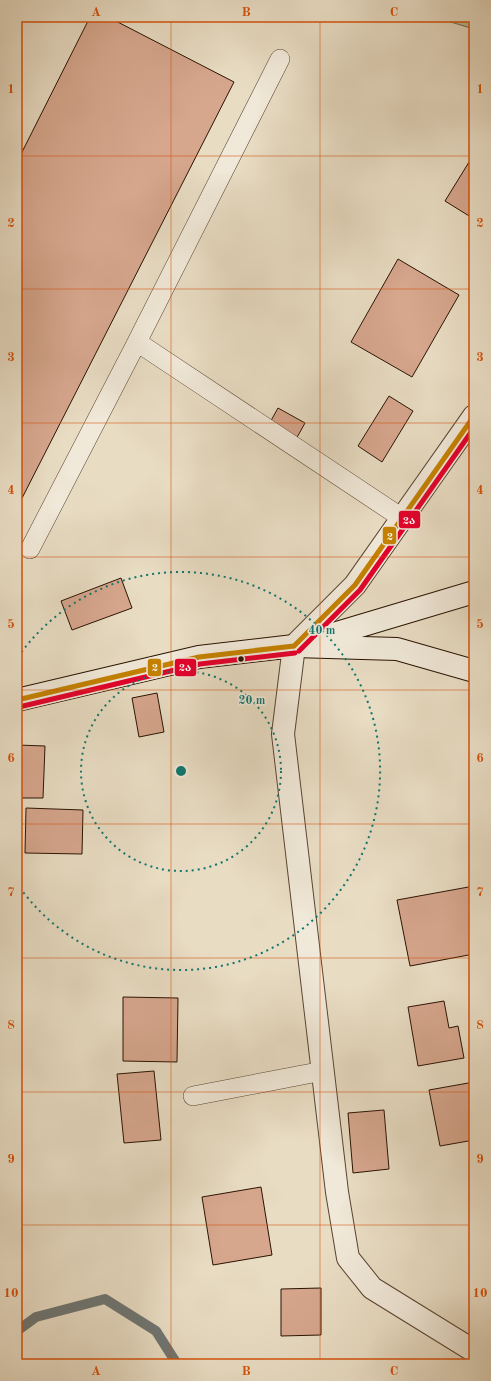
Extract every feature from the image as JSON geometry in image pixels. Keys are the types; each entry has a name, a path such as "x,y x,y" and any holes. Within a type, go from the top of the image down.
{"street":[{"path":"474,416 355,585 294,646 283,734 337,1192 348,1258 372,1288 474,1351"},
{"path":"294,646 474,592"},
{"path":"17,700 199,657 294,646 397,649 474,670"}],"lane":[{"path":"30,549 137,342 280,59"},
{"path":"137,342 402,518"},
{"path":"193,1096 323,1071"}],"green space":[{"path":"434,17 474,17 474,29"}],"building":[{"path":"90,17 108,17 234,82 17,508 17,162"},
{"path":"474,154 474,219 445,201"},
{"path":"398,259 459,295 412,377 351,342"},
{"path":"389,396 413,411 382,462 358,446"},
{"path":"278,408 305,423 295,441 268,426"},
{"path":"121,578 132,608 72,630 61,601"},
{"path":"157,693 164,732 139,737 132,698"},
{"path":"17,745 45,746 43,798 17,798"},
{"path":"26,808 83,810 82,854 25,853"},
{"path":"474,886 474,954 410,966 397,900"},
{"path":"123,997 178,998 177,1062 123,1061"},
{"path":"444,1001 449,1028 458,1026 464,1058 418,1066 408,1007"},
{"path":"154,1071 161,1140 124,1143 117,1074"},
{"path":"474,1082 474,1140 440,1146 429,1090"},
{"path":"384,1110 389,1169 353,1173 348,1113"},
{"path":"261,1187 272,1255 213,1265 202,1197"},
{"path":"321,1288 321,1335 281,1336 281,1289"}],"waterway":[{"path":"17,1331 36,1317 105,1299 156,1331 177,1364"}],"transit line":[{"name":"2","path":"294,646 355,585 474,416"},
{"name":"2ა","path":"299,651 360,590 474,428"},
{"name":"2","path":"17,700 199,657 294,646"},
{"name":"2ა","path":"19,707 200,664 295,653"}]}
